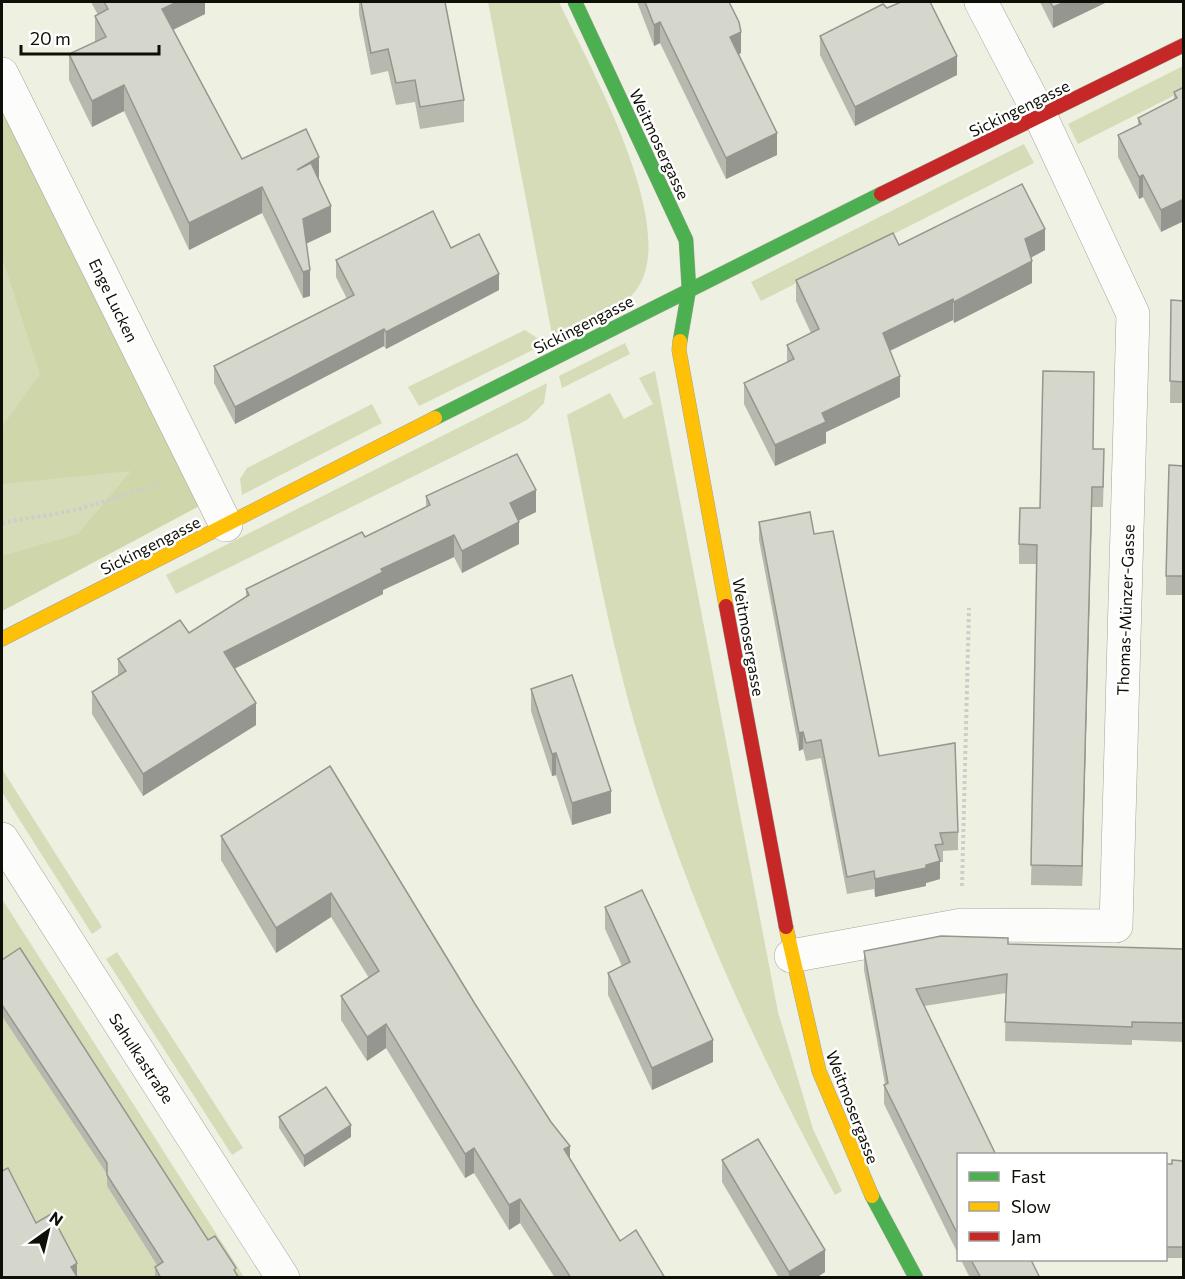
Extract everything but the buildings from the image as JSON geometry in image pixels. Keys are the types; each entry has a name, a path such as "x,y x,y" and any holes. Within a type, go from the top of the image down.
{"street":[{"name":"Weitmosergasse","path":"575,2 686,240 689,289 680,350 791,956 819,1071 864,1181 916,1278"},
{"name":"Thomas-Münzer-Gasse","path":"791,956 962,924 1116,926 1133,314 1040,115 981,2"},
{"name":"Sickingengasse","path":"2,639 689,289 1184,45"},
{"name":"Enge Lucken","path":"2,74 226,525"},
{"name":"Sahulkastraße","path":"2,839 283,1278"}],"path":[{"path":"2,523 76,510 142,492 197,468"},
{"path":"962,924 969,608"}],"green space":[{"path":"488,2 559,2 609,105 627,149 641,193 648,233 646,268 632,295 605,315 553,340"},
{"path":"1183,66 1183,91 1078,144 1068,124"},
{"path":"2,112 201,505 2,611"},
{"path":"2,112 201,505 2,611 2,556 78,534 131,471 2,484 2,427 40,374 2,257"},
{"path":"1024,144 1034,163 761,301 751,282"},
{"path":"525,330 537,338 541,346 419,406 408,387"},
{"path":"625,343 630,354 562,388 559,376"},
{"path":"655,371 778,1012 813,1129 842,1191 835,1195 748,1023 698,907 654,787 635,725 606,610 567,415 610,393 624,419 653,404 639,378"},
{"path":"547,383 544,403 527,420 176,594 166,575"},
{"path":"372,404 382,423 242,495 240,479 247,468"},
{"path":"2,769 102,927 92,934 2,792"},
{"path":"2,899 244,1277 2,1277"},
{"path":"117,952 243,1148 232,1155 106,959"}],"traffic: fast":[{"path":"575,2 686,240 689,289 680,341"},
{"path":"435,418 881,194"},
{"path":"872,1196 916,1278"}],"traffic: slow":[{"path":"680,341 679,350 726,606"},
{"path":"2,639 435,418"},
{"path":"786,927 819,1071 872,1196"}],"traffic: jam":[{"path":"881,194 1184,45"},
{"path":"726,606 786,927"}]}
